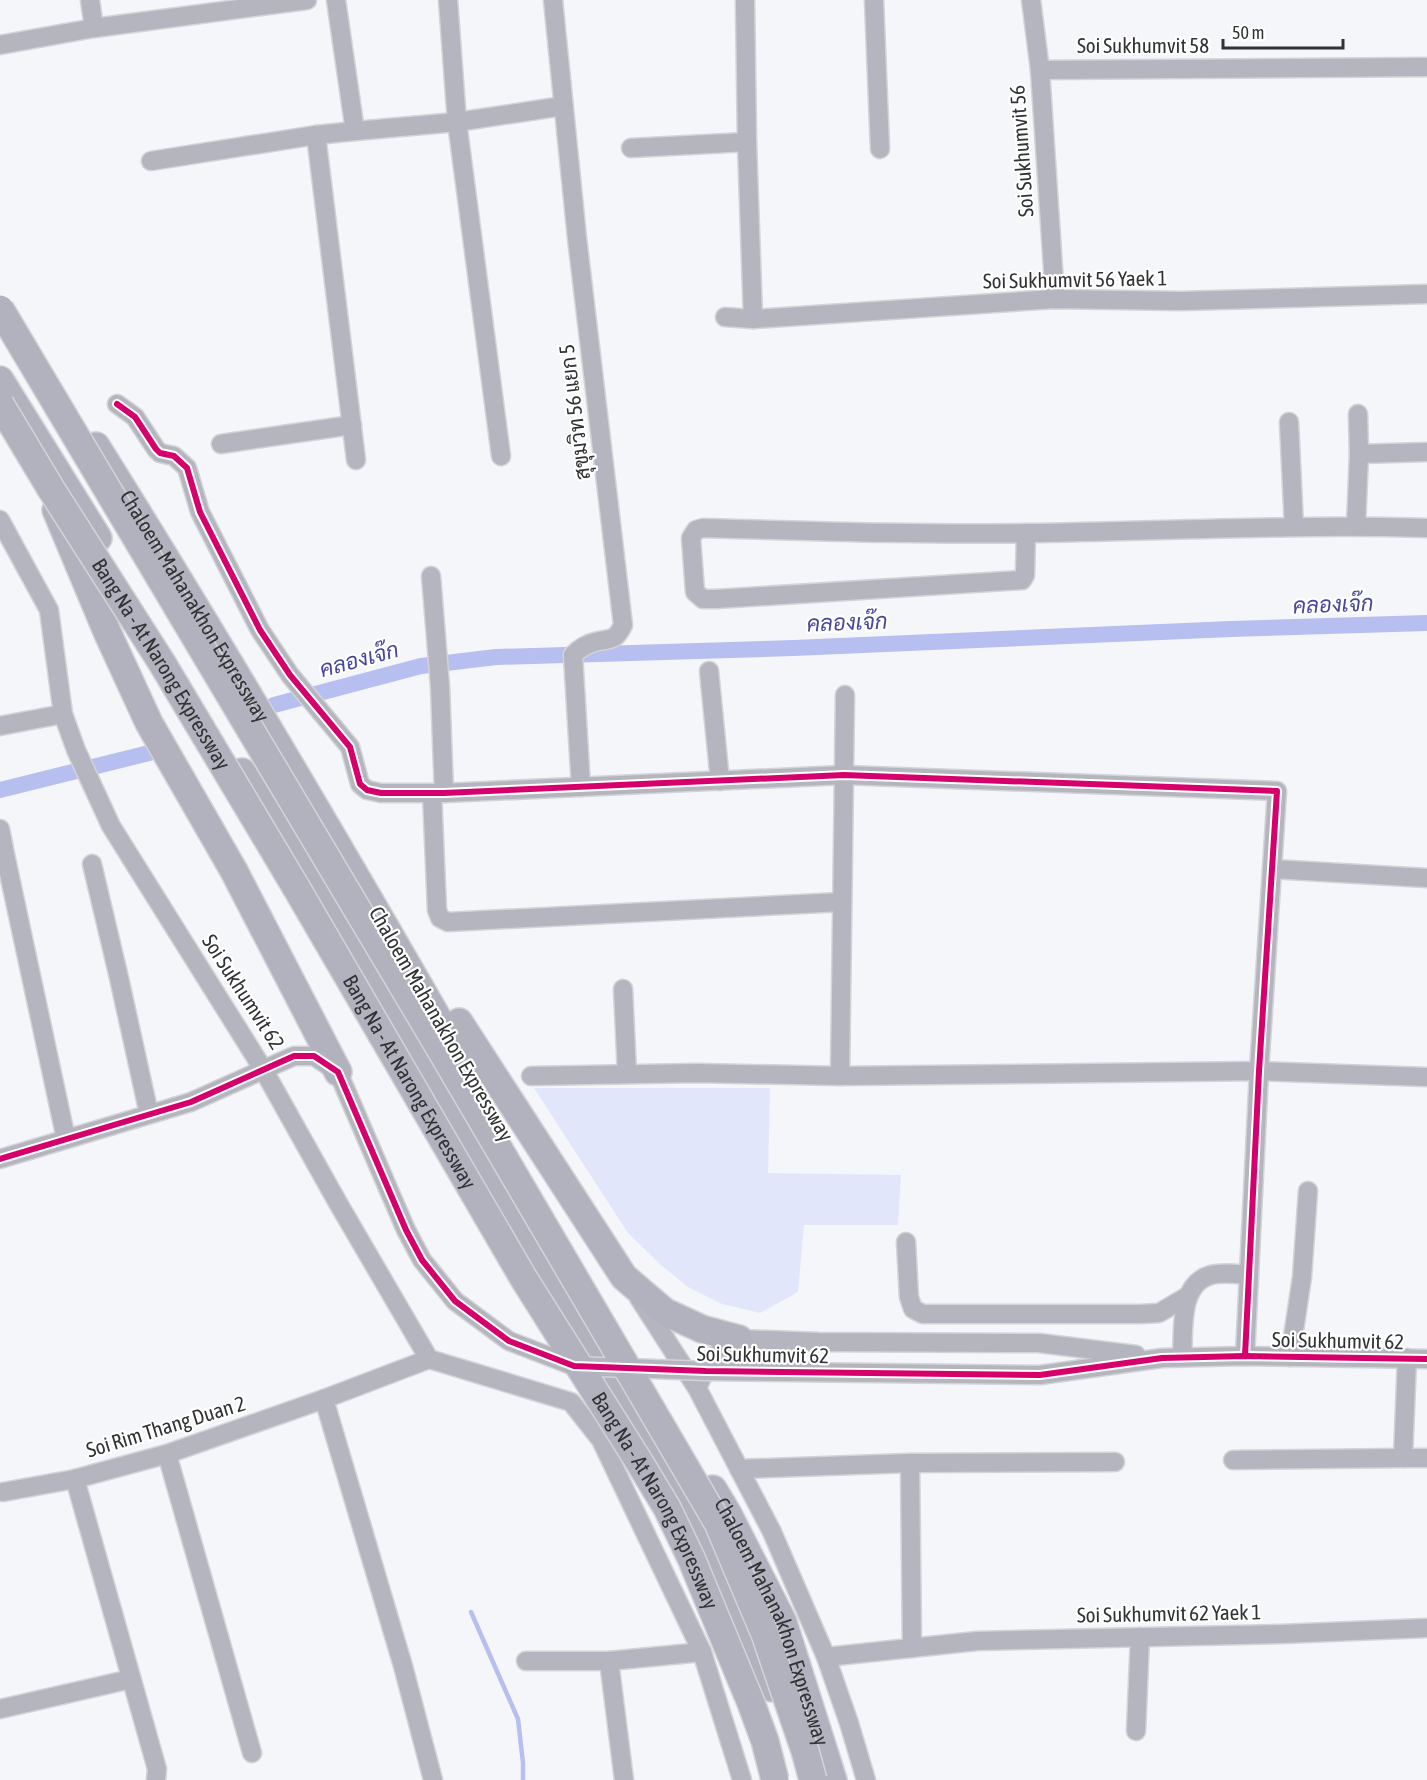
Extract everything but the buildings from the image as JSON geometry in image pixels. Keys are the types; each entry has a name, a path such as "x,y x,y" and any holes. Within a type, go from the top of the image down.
{"highway":[{"name":"Chaloem Mahanakhon Expressway","path":"0,292 165,556 343,853 535,1188 728,1514 783,1622 833,1780"},
{"name":"Bang Na - At Narong Expressway","path":"0,309 444,1055 718,1523 765,1634 813,1780"},
{"name":"Chaloem Mahanakhon Expressway","path":"0,389 364,969 709,1541 776,1695 804,1780"},
{"path":"0,389 149,723 234,871 338,1072"},
{"name":"Bang Na - At Narong Expressway","path":"0,389 51,489 162,663 303,899 524,1280 667,1508 691,1558 751,1703 765,1741 775,1780"},
{"path":"343,853 403,936 624,1276 665,1312 702,1329 739,1339"}],"street":[{"path":"90,0 94,28"},
{"path":"0,45 230,5 306,0"},
{"path":"336,0 355,130"},
{"path":"448,0 458,122 501,456"},
{"name":"สุขุมวิท 56 แยก 5","path":"553,0 578,250 623,625 619,634 613,639 592,642 580,648 573,655 581,787"},
{"path":"745,0 753,319"},
{"path":"874,0 880,149"},
{"name":"Soi Sukhumvit 56","path":"1031,0 1040,70 1055,298"},
{"name":"Soi Sukhumvit 58","path":"1040,70 1427,67"},
{"path":"151,161 316,135 458,122 563,106"},
{"path":"316,135 357,460"},
{"path":"631,148 747,142"},
{"name":"Soi Sukhumvit 56 Yaek 1","path":"724,317 753,319 1055,298 1181,301 1427,294"},
{"path":"117,404 135,417 160,453 174,456 187,468 200,512 260,630 290,675 350,747 360,784 367,790 381,793 438,793 844,775 1276,791 1258,1071 1245,1356"},
{"path":"1356,526 1358,414"},
{"path":"1289,422 1294,527"},
{"path":"221,444 352,425"},
{"path":"1359,453 1427,452"},
{"name":"Soi Sukhumvit 62","path":"0,520 49,610 63,714 76,750 111,826 263,1069 294,1056 314,1056 338,1072 406,1230 422,1260 455,1301 509,1341 574,1366 706,1371 1040,1375 1182,1357 1427,1359"},
{"path":"1026,533 1025,575 1022,580 716,599 703,599 695,592 691,538 696,530 703,528 1026,533 1356,526 1427,528"},
{"path":"431,576 440,686 437,910 440,918 448,922 842,902"},
{"path":"709,670 720,781"},
{"path":"840,1076 845,695"},
{"path":"0,726 63,714"},
{"path":"0,829 4,865 66,1139"},
{"path":"92,864 149,1114"},
{"path":"1272,869 1427,878"},
{"path":"624,988 627,1074"},
{"path":"0,1159 190,1101 263,1069 429,1359 571,1402 601,1440 702,1652 742,1780"},
{"path":"531,1076 697,1073 840,1076 1258,1071 1427,1077"},
{"path":"1290,1357 1302,1277 1308,1191"},
{"path":"906,1242 909,1297 913,1309 923,1314 1159,1313 1188,1296"},
{"path":"1182,1357 1185,1310 1188,1296 1197,1283 1210,1275 1227,1273 1249,1275"},
{"path":"624,1276 697,1388 772,1532 826,1657 866,1780"},
{"path":"697,1388 710,1359 739,1339 819,1342 1039,1343 1162,1358"},
{"path":"1403,1458 1407,1358"},
{"name":"Soi Rim Thang Duan 2","path":"156,1780 157,1769 75,1479 167,1454 324,1399 429,1359"},
{"path":"324,1399 403,1666 433,1780"},
{"path":"167,1454 252,1753"},
{"path":"1233,1460 1427,1458"},
{"path":"739,1469 910,1463 1115,1462"},
{"path":"910,1463 912,1648"},
{"path":"3,1492 75,1479"},
{"name":"Soi Sukhumvit 62 Yaek 1","path":"826,1657 977,1641 1427,1628"},
{"path":"1136,1731 1140,1637"},
{"path":"526,1662 609,1661 702,1652"},
{"path":"609,1661 624,1780"},
{"path":"0,1709 131,1679"}],"shaded area":[{"path":"534,1088 770,1088 768,1173 901,1175 898,1225 804,1225 798,1292 760,1313 722,1304 688,1287 628,1233"}],"waterway":[{"name":"คลองเจ๊ก","path":"274,705 421,666 496,657 794,648 1427,623"},
{"name":"คลองเจ๊ก","path":"0,790 149,753"},
{"path":"471,1612 518,1719 523,1780"}],"cycle path":[{"path":"117,404 135,417 160,453 174,456 187,468 200,512 260,630 290,675 350,747 360,784 367,790 381,793 444,793 844,775 1277,791 1259,1071 1245,1356"},
{"path":"0,1159 191,1102 294,1056 314,1056 338,1072 406,1230 422,1260 455,1301 509,1341 574,1366 706,1371 1040,1375 1162,1358 1245,1356 1427,1359"}]}
